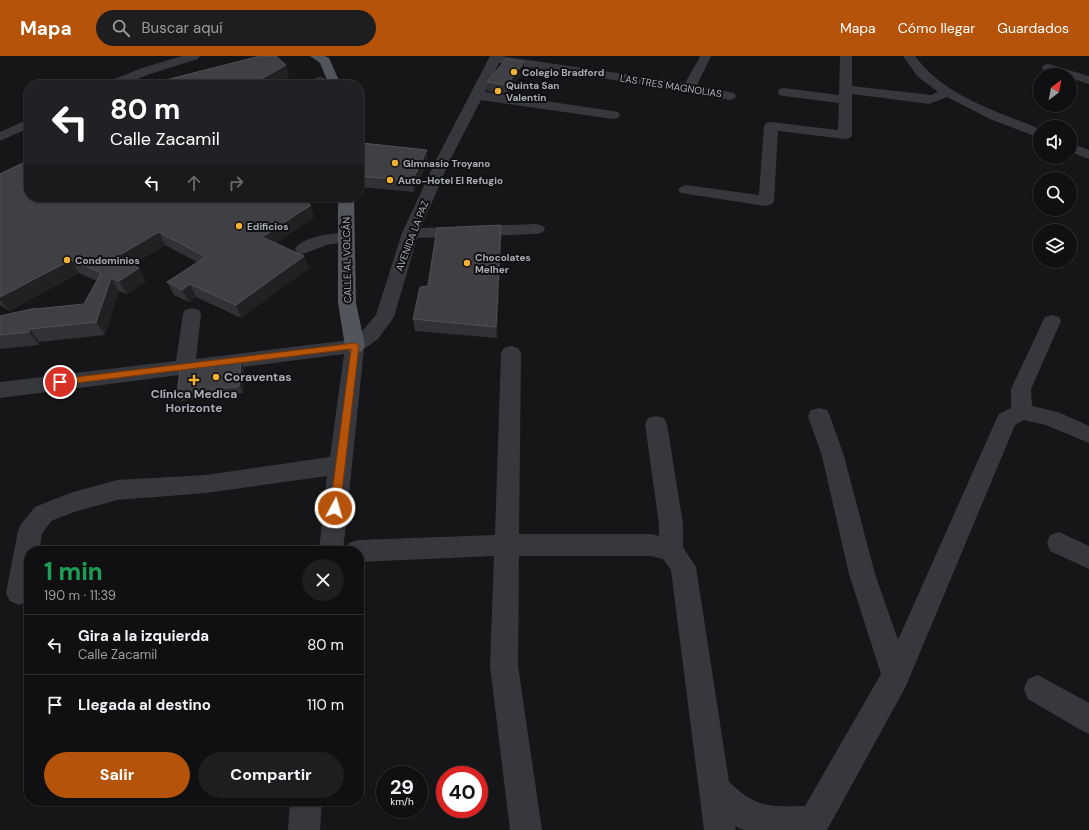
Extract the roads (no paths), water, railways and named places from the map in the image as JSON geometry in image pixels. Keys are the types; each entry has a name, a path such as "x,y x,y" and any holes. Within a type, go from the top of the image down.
{"main road":[{"path":"316,80 312,63 316,57 325,61 334,80"},
{"name":"CALLE AL VOLCÁN","path":"346,202 347,303 355,346"}],"street":[{"path":"687,88 690,86 706,57 705,56"},
{"path":"686,190 766,201 771,126 845,135 846,56"},
{"path":"909,56 923,75 946,92 1033,131"},
{"path":"124,80 146,72 199,57"},
{"path":"142,80 199,57"},
{"name":"LAS TRES MAGNOLIAS","path":"495,57 729,96"},
{"name":"AVENIDA LA PAZ","path":"355,346 371,334 385,317 410,233 443,160 495,57"},
{"path":"1077,76 1089,80"},
{"path":"784,92 846,94 929,100 946,92"},
{"path":"477,95 613,115"},
{"path":"0,137 24,125"},
{"path":"1077,150 1089,155"},
{"path":"410,233 537,229"},
{"path":"303,249 323,240 346,237"},
{"path":"186,367 192,314"},
{"path":"1022,412 1021,390 1052,321"},
{"path":"0,390 355,346 332,546"},
{"path":"511,353 508,545 504,666 526,830"},
{"path":"715,791 734,808 756,819 811,826 896,676 1007,420 1022,412 1050,418 1089,435"},
{"path":"819,416 833,456 862,574 896,676"},
{"path":"656,424 671,524 671,550 683,567 720,830"},
{"path":"27,546 30,531 43,514 70,503 118,490 206,484 340,465"},
{"path":"1058,543 1089,558"},
{"path":"364,551 508,545 651,545 671,550"},
{"path":"19,593 24,565"},
{"path":"1038,689 1089,719"},
{"path":"304,830 306,806"}],"place":[{"name":"Colegio Bradford","path":"514,72"},
{"name":"Quinta San Valentin","path":"498,91"},
{"name":"Gimnasio Troyano","path":"395,163"},
{"name":"Auto-Hotel El Refugio","path":"390,180"},
{"name":"Edificios","path":"239,226"},
{"name":"Condominios","path":"67,260"},
{"name":"Chocolates Melher","path":"467,263"},
{"name":"Coraventas","path":"216,377"},
{"name":"Clínica Medica Horizonte","path":"194,380"}]}
